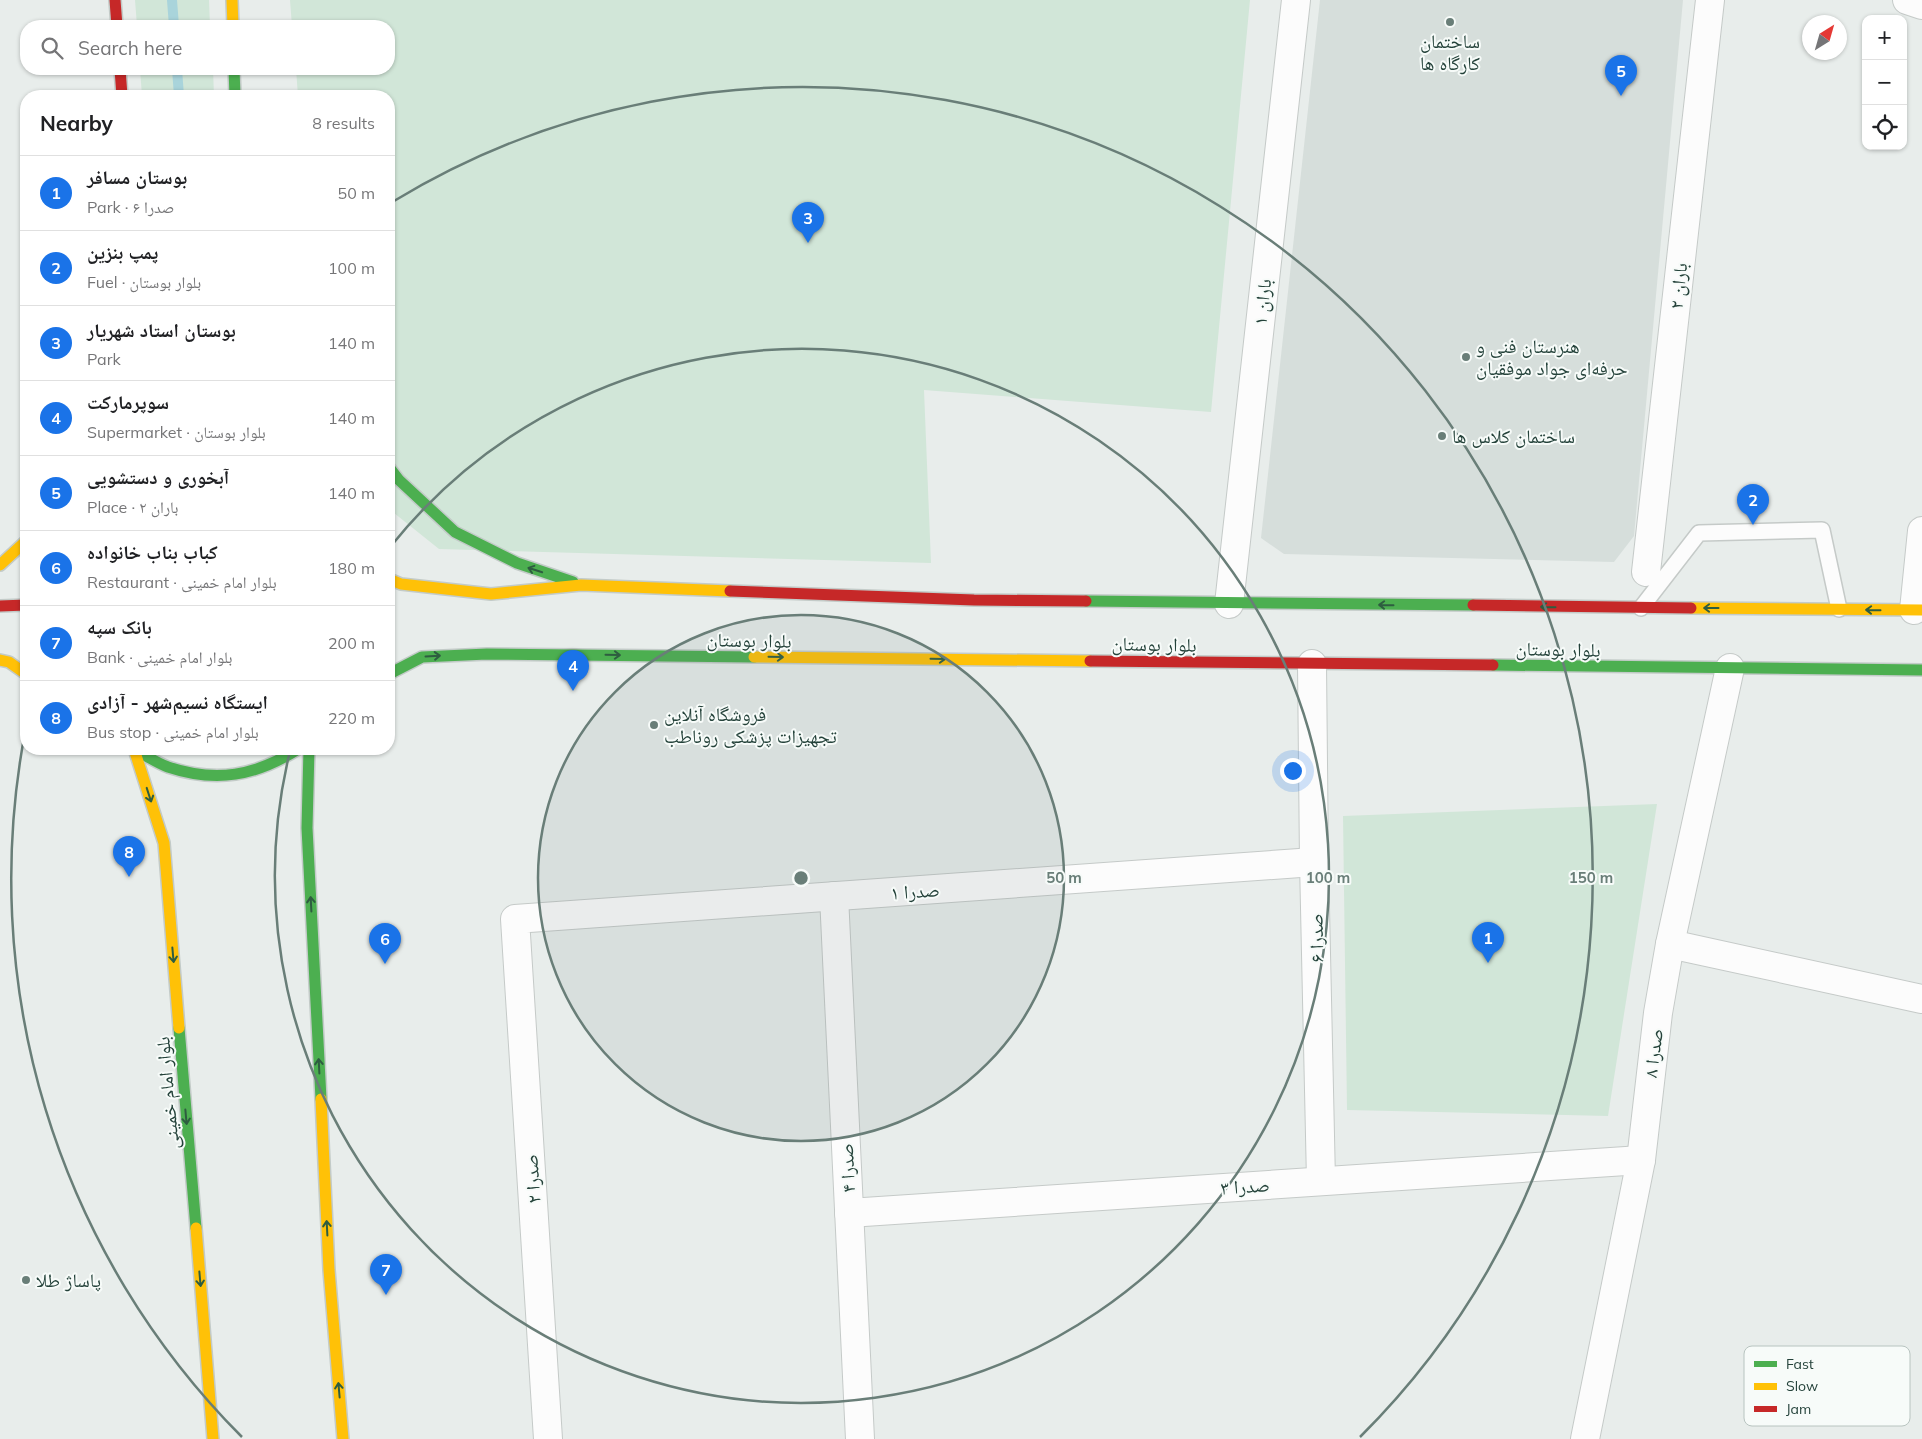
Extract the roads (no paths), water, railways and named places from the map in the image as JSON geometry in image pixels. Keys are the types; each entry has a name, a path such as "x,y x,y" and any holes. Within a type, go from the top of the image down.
{"main road":[{"path":"115,0 117,20"},
{"path":"232,0 233,20"},
{"path":"120,75 122,90"},
{"path":"234,75 235,90"},
{"path":"395,475 456,532 517,563 581,585"},
{"path":"0,564 20,546"},
{"path":"395,582 491,594 581,585 974,600 1918,610"},
{"path":"0,606 20,605"},
{"name":"بلوار بوستان","path":"395,671 422,657 487,654 1922,670"},
{"path":"0,660 9,662 20,670"},
{"name":"بلوار امام خمینی","path":"136,755 164,843 213,1439"},
{"path":"145,755 167,767 204,776 242,774 278,762 289,755"},
{"path":"309,755 307,828 330,1270 343,1439"}],"street":[{"name":"باران ۱","path":"1229,604 1296,0"},
{"name":"باران ۲","path":"1646,572 1710,0"},
{"path":"1907,0 1922,5"},
{"path":"1918,610 1922,532"},
{"name":"صدرا ۶","path":"1312,664 1321,1182"},
{"name":"صدرا ۸","path":"1581,1439 1641,1160 1658,1013 1670,944 1730,668"},
{"name":"صدرا ۱","path":"516,919 1314,862"},
{"name":"صدرا ۴","path":"834,896 860,1439"},
{"name":"صدرا ۲","path":"516,919 548,1439"},
{"path":"1670,944 1922,999"},
{"name":"صدرا ۳","path":"849,1212 1641,1160"}],"lane":[{"path":"1641,608 1699,533 1822,530 1839,609"}],"waterway":[{"path":"172,0 174,20"},
{"path":"177,75 179,90"}],"place":[{"name":"ساختمان کارگاه ها","path":"1450,22"},
{"name":"آبخوری و دستشویی","path":"1621,96"},
{"name":"بوستان استاد شهریار","path":"808,243"},
{"name":"هنرستان فنی و حرفه‌ای جواد موفقیان","path":"1466,357"},
{"name":"ساختمان کلاس ها","path":"1442,436"},
{"name":"پمپ بنزین","path":"1753,525"},
{"name":"سوپرمارکت","path":"573,691"},
{"name":"فروشگاه آنلاین تجهیزات پزشکی روناطب","path":"654,725"},
{"name":"ایستگاه نسیم‌شهر - آزادی","path":"129,877"},
{"name":"بوستان مسافر","path":"1488,963"},
{"name":"کباب بناب خانواده","path":"385,964"},
{"name":"پاساژ طلا","path":"26,1280"},
{"name":"بانک سپه","path":"386,1295"}]}
